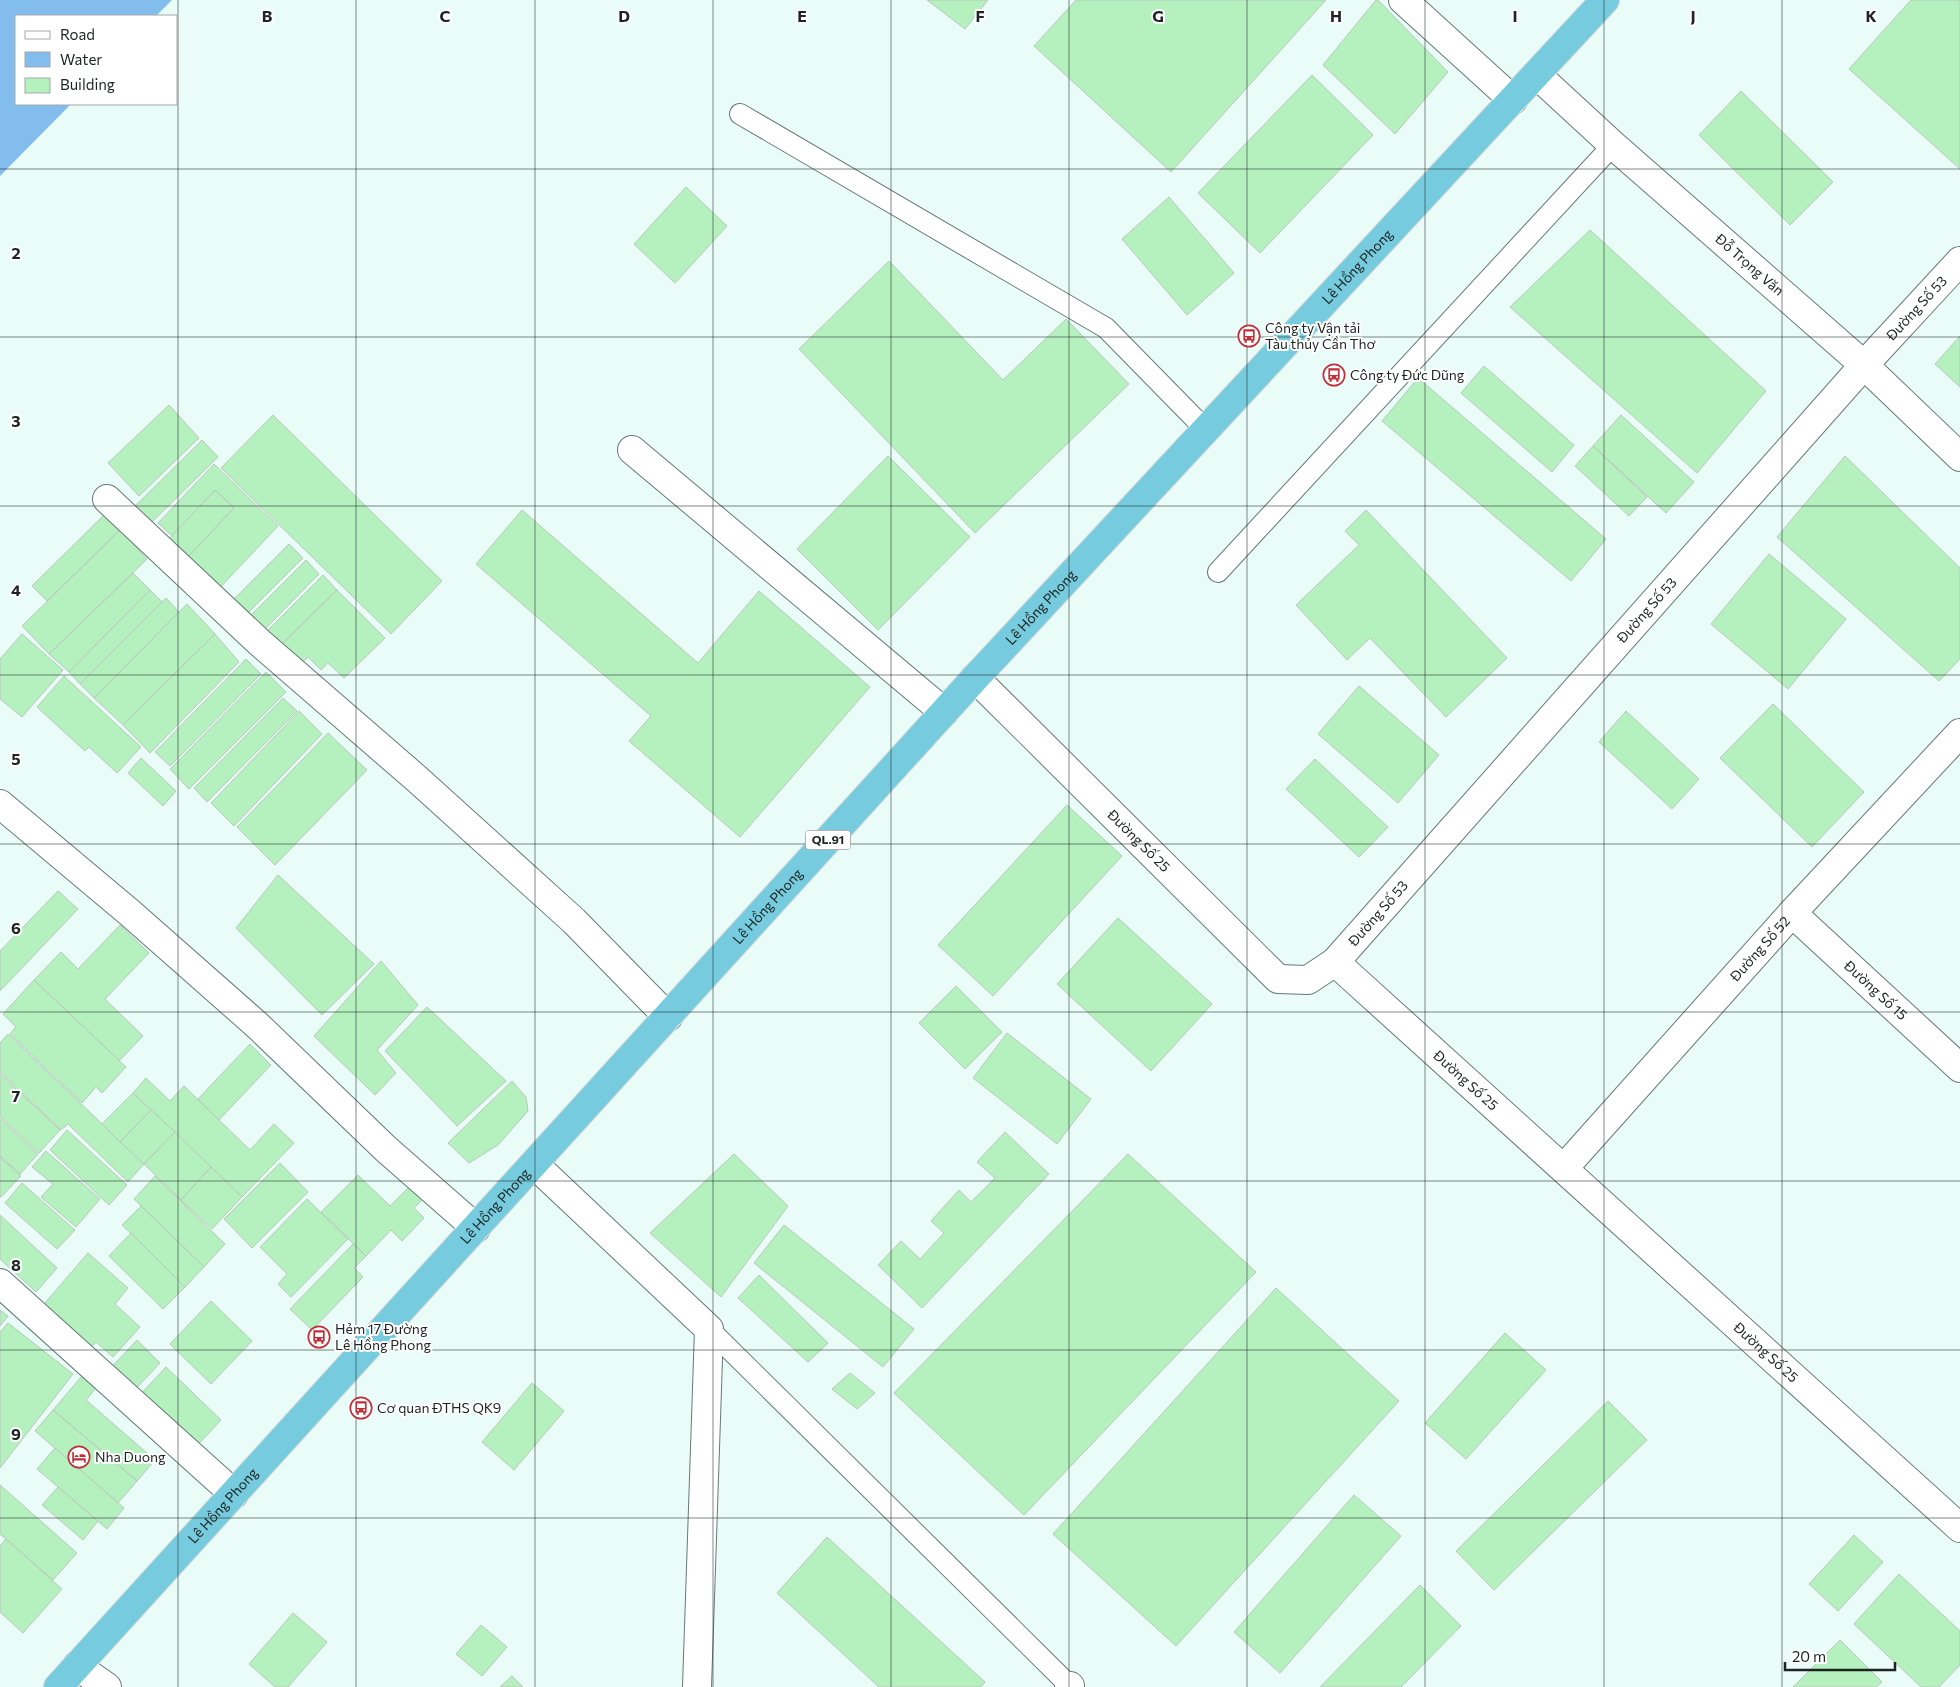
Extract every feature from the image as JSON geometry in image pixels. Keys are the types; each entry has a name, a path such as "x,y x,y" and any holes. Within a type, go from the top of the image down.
{"highway":[{"name":"Lê Hồng Phong","path":"58,1687 975,678 1606,0"}],"street":[{"path":"1403,0 1513,100"},
{"name":"Đỗ Trọng Văn","path":"1537,75 1613,145 1864,365 1960,457"},
{"name":"Đường Số 53","path":"1335,962 1864,365 1960,261"},
{"path":"632,450 944,712"},
{"path":"107,499 259,642 417,779 574,921 668,1017"},
{"name":"Đường Số 25","path":"975,678 1278,978 1308,980 1335,962 1960,1528"},
{"name":"Đường Số 52","path":"1564,1168 1792,913 1960,733"},
{"path":"0,804 130,913 250,1018 386,1149 476,1228"},
{"name":"Đường Số 15","path":"1792,913 1960,1068"},
{"path":"534,1164 709,1329 697,1687"},
{"path":"0,1283 234,1494"},
{"path":"77,1666 107,1687"}],"lane":[{"path":"740,114 1106,328 1206,430"},
{"path":"1218,572 1613,145"},
{"path":"709,1329 1070,1687"}],"water":[{"path":"0,0 172,0 157,15 15,15 15,105 70,105 0,176"}],"building":[{"path":"927,0 988,0 965,29"},
{"path":"1076,0 1326,0 1171,172 1034,46"},
{"path":"1376,0 1448,72 1395,134 1323,65"},
{"path":"1911,0 1960,0 1960,169 1849,69"},
{"path":"1312,75 1373,135 1260,253 1198,193"},
{"path":"1741,91 1833,182 1790,225 1699,135"},
{"path":"686,187 727,226 675,283 634,244"},
{"path":"1169,197 1234,273 1187,315 1122,239"},
{"path":"1590,230 1766,391 1697,473 1510,307"},
{"path":"889,261 1003,380 1066,319 1129,384 975,533 799,349"},
{"path":"1960,336 1960,387 1935,364"},
{"path":"1484,366 1574,445 1552,472 1461,393"},
{"path":"1418,378 1606,539 1571,581 1382,421"},
{"path":"169,405 199,438 139,496 108,463"},
{"path":"273,415 442,581 391,634 221,468"},
{"path":"1621,415 1694,482 1666,513 1593,446"},
{"path":"202,440 218,457 145,529 129,512"},
{"path":"1593,446 1647,497 1629,516 1575,466"},
{"path":"888,456 970,537 878,630 797,549"},
{"path":"1845,456 1960,568 1960,659 1939,681 1777,537"},
{"path":"214,464 278,526 215,593 183,562 234,508 215,490 172,536 158,523"},
{"path":"215,490 234,508 183,562 164,544"},
{"path":"522,510 698,663 759,591 870,687 740,837 629,741 651,716 476,564"},
{"path":"1366,510 1507,658 1446,717 1370,638 1347,660 1296,605 1359,545 1345,531"},
{"path":"104,515 120,530 47,601 32,586"},
{"path":"120,530 147,559 49,654 22,626"},
{"path":"289,544 303,558 245,616 231,602"},
{"path":"1769,554 1846,619 1788,689 1711,624"},
{"path":"306,560 319,574 261,633 247,619"},
{"path":"133,573 150,590 69,672 49,654"},
{"path":"323,575 337,590 275,651 261,637"},
{"path":"150,590 162,602 80,684 69,672"},
{"path":"337,590 385,638 344,678 328,663 321,670 308,657 294,671 275,651"},
{"path":"166,598 179,612 94,698 80,684"},
{"path":"187,604 215,634 123,725 94,698"},
{"path":"22,634 63,670 22,717 0,699 0,659"},
{"path":"215,634 239,662 150,753 123,725"},
{"path":"246,659 261,674 170,766 155,752"},
{"path":"266,672 286,692 189,789 170,769"},
{"path":"64,676 141,747 117,773 89,747 85,751 37,707"},
{"path":"1359,686 1439,755 1398,803 1318,734"},
{"path":"283,698 297,711 207,802 194,788"},
{"path":"1773,704 1864,792 1812,847 1720,758"},
{"path":"299,711 322,734 234,826 211,803"},
{"path":"1626,711 1699,779 1672,809 1599,742"},
{"path":"328,733 367,770 275,865 237,827"},
{"path":"141,758 176,791 163,806 128,773"},
{"path":"1315,759 1388,827 1359,857 1286,789"},
{"path":"1067,805 1122,856 993,996 938,945"},
{"path":"278,875 374,964 322,1015 236,928"},
{"path":"58,891 78,909 0,991 0,951"},
{"path":"1118,918 1212,1004 1151,1071 1057,984"},
{"path":"120,925 149,953 105,999 143,1036 119,1061 34,980 61,952 78,969"},
{"path":"381,961 418,1005 377,1050 396,1073 375,1095 314,1036"},
{"path":"34,980 126,1067 102,1093 96,1087 82,1103 10,1034 16,1027 3,1014"},
{"path":"956,986 1002,1032 965,1069 919,1023"},
{"path":"427,1007 506,1081 457,1126 385,1051"},
{"path":"1007,1033 1091,1099 1057,1144 973,1078"},
{"path":"8,1034 144,1164 128,1182 68,1124 61,1130 0,1072 0,1043"},
{"path":"250,1044 271,1065 219,1120 198,1099"},
{"path":"0,1074 60,1130 39,1153 0,1117"},
{"path":"146,1078 170,1101 184,1086 250,1150 274,1124 294,1143 242,1197 133,1093"},
{"path":"512,1081 526,1097 528,1111 498,1145 469,1163 448,1143"},
{"path":"133,1093 151,1110 120,1142 102,1124"},
{"path":"151,1110 175,1132 144,1164 120,1142"},
{"path":"0,1119 38,1154 20,1174 0,1156"},
{"path":"67,1130 127,1185 109,1205 50,1150"},
{"path":"175,1132 211,1167 181,1200 144,1164"},
{"path":"1005,1132 1049,1174 922,1308 878,1265 901,1241 920,1259 944,1233 931,1221 959,1190 971,1202 995,1178 977,1162"},
{"path":"46,1151 100,1199 76,1227 41,1197 53,1184 32,1167"},
{"path":"734,1154 788,1206 721,1297 650,1233"},
{"path":"1128,1154 1256,1272 1024,1515 894,1393"},
{"path":"0,1157 21,1176 1,1197 0,1197"},
{"path":"280,1163 308,1192 252,1248 224,1219"},
{"path":"211,1167 242,1197 212,1229 181,1200"},
{"path":"358,1175 390,1206 412,1184 425,1197 414,1208 424,1218 402,1241 391,1230 366,1256 321,1212"},
{"path":"155,1176 225,1244 204,1267 134,1199"},
{"path":"22,1183 75,1230 57,1249 5,1203"},
{"path":"307,1199 348,1239 291,1297 278,1284 287,1274 260,1247"},
{"path":"141,1206 204,1267 185,1287 122,1225"},
{"path":"0,1215 57,1268 36,1292 0,1259"},
{"path":"784,1225 914,1329 883,1367 754,1263"},
{"path":"131,1233 185,1287 163,1309 109,1256"},
{"path":"353,1244 366,1256 354,1268 363,1277 312,1330 290,1309"},
{"path":"88,1253 128,1288 115,1304 140,1327 113,1357 96,1342 86,1354 38,1311"},
{"path":"759,1275 828,1343 808,1362 738,1298"},
{"path":"1276,1288 1399,1401 1176,1646 1053,1534"},
{"path":"211,1301 252,1341 211,1384 170,1344"},
{"path":"0,1310 8,1316 0,1326"},
{"path":"8,1323 73,1374 0,1468 0,1332"},
{"path":"1505,1333 1546,1370 1466,1459 1425,1423"},
{"path":"137,1340 160,1363 130,1395 106,1373"},
{"path":"166,1367 221,1420 193,1450 138,1397"},
{"path":"850,1373 875,1393 857,1409 832,1389"},
{"path":"82,1376 96,1388 86,1400 155,1460 137,1481 53,1410"},
{"path":"532,1383 564,1411 514,1470 482,1442"},
{"path":"1608,1401 1647,1440 1494,1590 1456,1551"},
{"path":"53,1410 137,1481 118,1503 35,1431"},
{"path":"55,1448 124,1508 107,1529 37,1469"},
{"path":"0,1485 77,1553 53,1580 0,1534"},
{"path":"58,1487 98,1521 83,1540 42,1505"},
{"path":"1354,1495 1401,1536 1280,1673 1234,1632"},
{"path":"1854,1535 1883,1562 1838,1611 1809,1584"},
{"path":"827,1537 985,1682 981,1687 879,1687 777,1593"},
{"path":"6,1539 62,1589 23,1633 0,1612 0,1546"},
{"path":"1899,1574 1960,1631 1960,1665 1939,1687 1921,1687 1854,1624"},
{"path":"1420,1585 1461,1626 1401,1687 1320,1687"},
{"path":"293,1613 327,1642 288,1687 275,1687 249,1664"},
{"path":"481,1625 507,1647 482,1676 456,1654"},
{"path":"1840,1640 1882,1682 1876,1687 1793,1687"},
{"path":"512,1676 523,1687 500,1687"}],"place":[{"name":"Công ty Vận tải Tàu thủy Cần Thơ","path":"1249,336"},
{"name":"Công ty Đức Dũng","path":"1334,375"},
{"name":"Hẻm 17 Đường Lê Hồng Phong","path":"319,1337"},
{"name":"Cơ quan ĐTHS QK9","path":"361,1408"},
{"name":"Nha Duong","path":"79,1457"}]}
